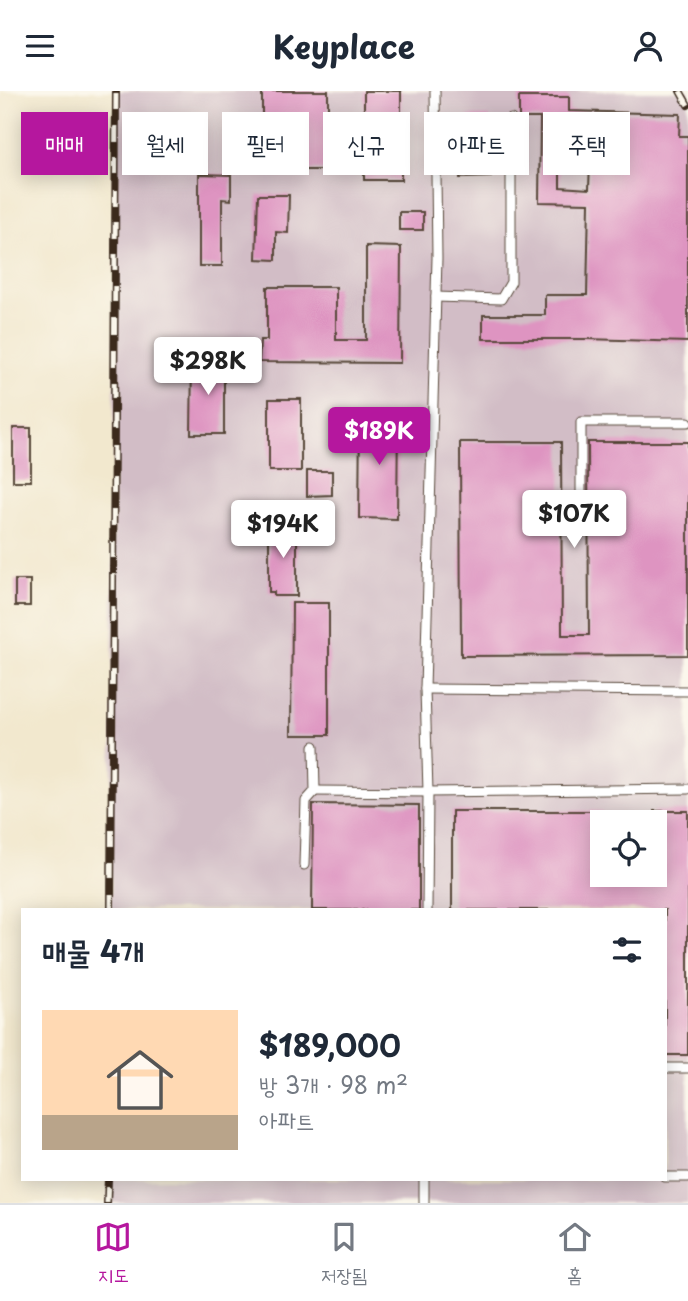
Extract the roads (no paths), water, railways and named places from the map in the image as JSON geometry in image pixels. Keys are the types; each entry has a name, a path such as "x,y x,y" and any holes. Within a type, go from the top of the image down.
{"lane":[{"path":"427,908 425,689 437,258 435,91"},
{"path":"436,297 501,299 511,282 511,175"},
{"path":"581,532 581,422 688,422"},
{"path":"425,689 688,691"},
{"path":"304,865 306,801 315,791 314,746"},
{"path":"315,791 688,789"},
{"path":"667,1068 688,1068"},
{"path":"667,1177 688,1177"},
{"path":"424,1203 425,1181"}],"railway":[{"path":"111,908 116,91"},
{"path":"680,91 688,105"},
{"path":"107,1203 108,1181"}]}
